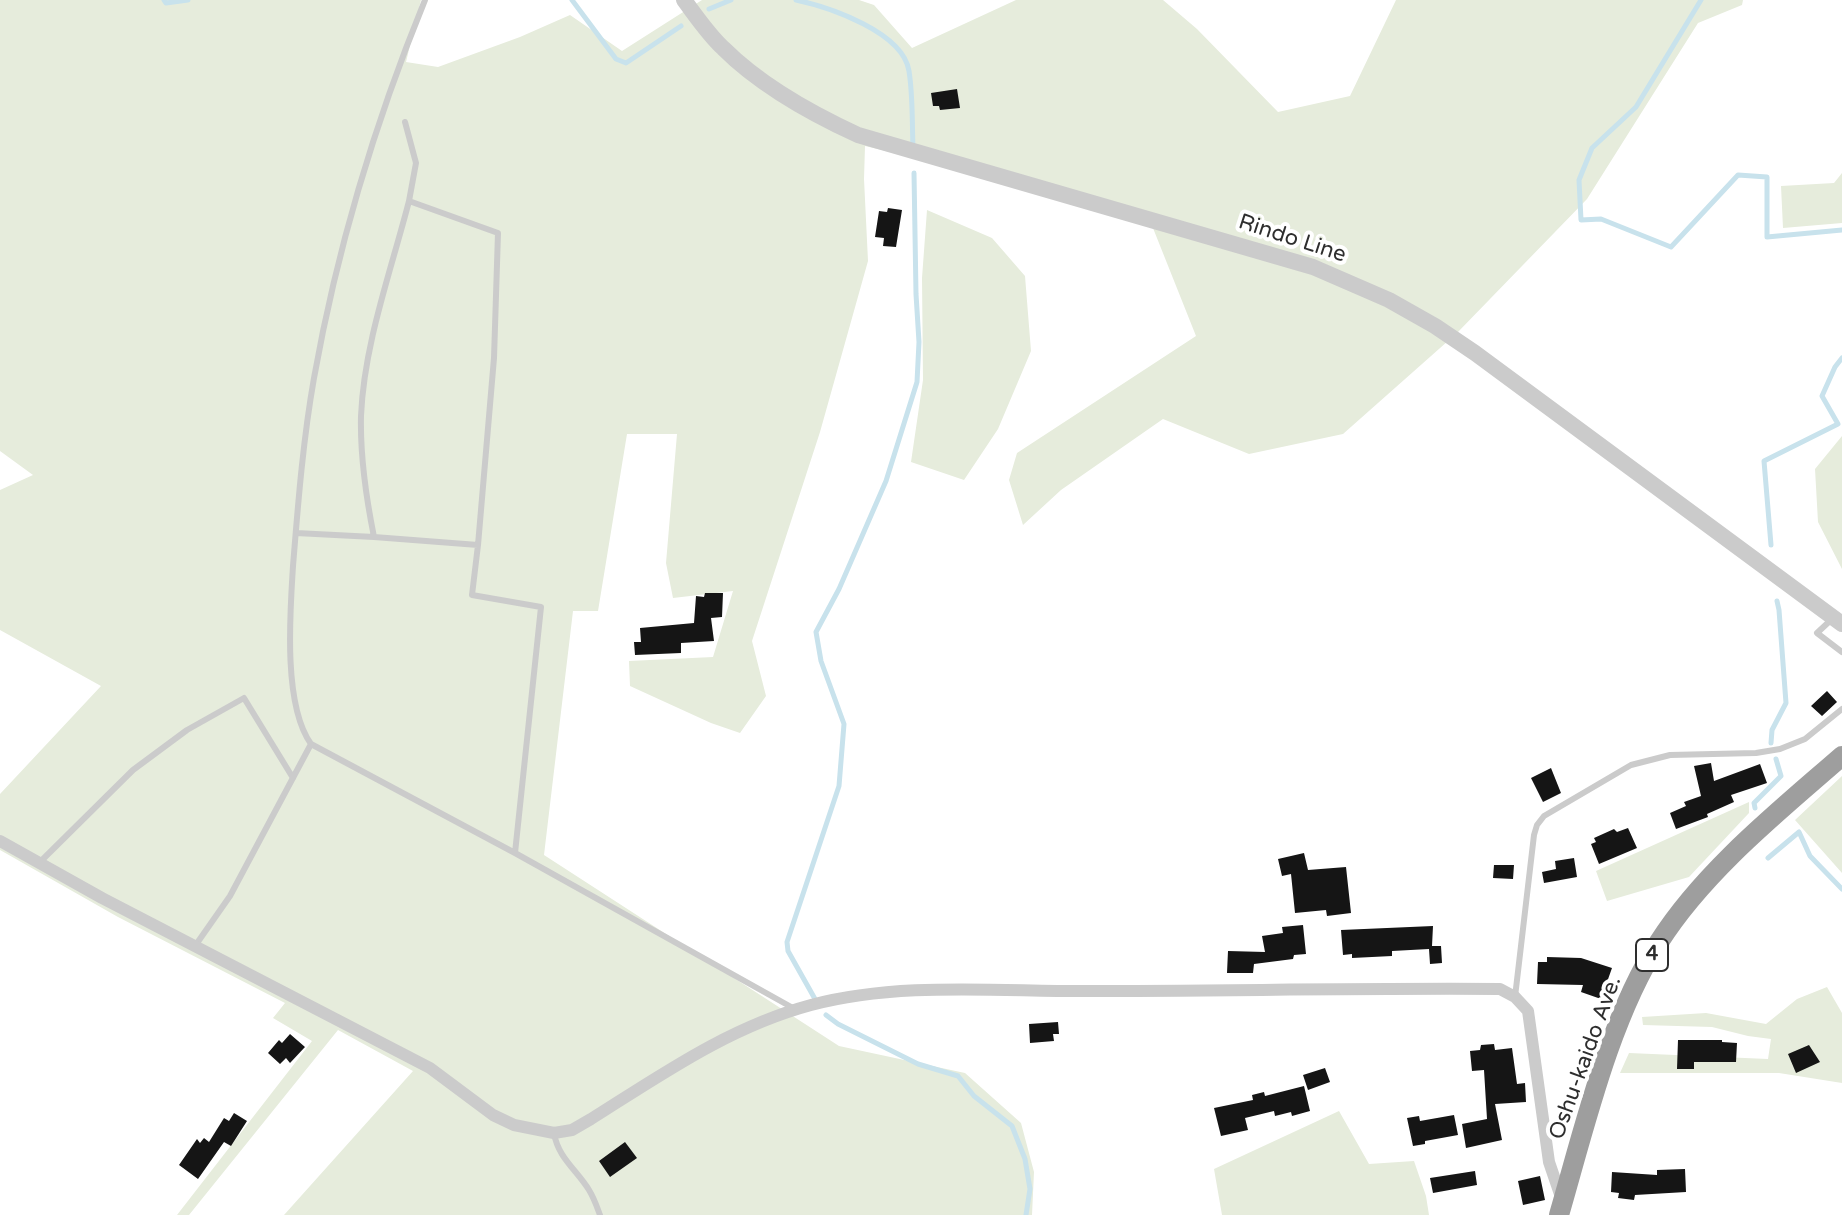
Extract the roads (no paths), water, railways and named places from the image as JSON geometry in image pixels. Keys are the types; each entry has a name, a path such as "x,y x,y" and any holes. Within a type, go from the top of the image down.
{"highway":[{"name":"Oshu-kaido Ave.","path":"1561,1209 1605,1064 1634,989 1659,942 1691,898 1753,836 1842,756"}],"street":[{"name":"Rindo Line","path":"684,0 723,48 766,83 820,118 858,135 1313,267 1389,300 1475,353 1838,621"},
{"path":"0,841 38,864 430,1068 493,1115 514,1125 554,1133 572,1130 715,1043 796,1010 843,998 924,991 1500,989 1515,997 1528,1011 1549,1162 1561,1209"}],"lane":[{"path":"425,0 395,72 362,175 336,272 313,380 296,533 290,646 297,715 311,744 515,853 796,1010"},
{"path":"374,537 363,463 361,413 371,348 416,163 405,122"},
{"path":"409,201 498,233 494,358 472,595 541,607 515,853"},
{"path":"296,533 478,545"},
{"path":"1838,621 1817,633 1842,652"},
{"path":"38,864 133,770 187,730 244,698 293,778"},
{"path":"1515,997 1534,835 1544,816 1631,765 1670,755 1756,753 1780,749 1805,739 1842,709"},
{"path":"195,946 230,896 311,744"},
{"path":"554,1133 562,1157 590,1191 600,1215"}],"waterway":[{"path":"164,0 166,3 188,0"},
{"path":"572,0 616,59 626,63 681,26"},
{"path":"709,9 731,0"},
{"path":"796,0 845,15 863,24 893,44 904,57 912,100 913,148"},
{"path":"1701,0 1636,107 1592,148 1579,180 1581,220 1601,219 1671,247 1738,175 1767,177 1767,237 1842,230"},
{"path":"815,999 788,951 787,942 839,786 844,724 821,661 816,632 839,589 886,481 917,382 919,342 914,173"},
{"path":"1771,545 1764,461 1838,424 1822,396 1842,358"},
{"path":"1771,743 1772,730 1786,703 1777,601"},
{"path":"1755,808 1754,803 1781,776 1776,759"},
{"path":"1768,858 1799,832 1810,856 1842,889"},
{"path":"826,1015 918,1064 958,1076 974,1096 1012,1126 1025,1159 1030,1189 1026,1215"}]}
